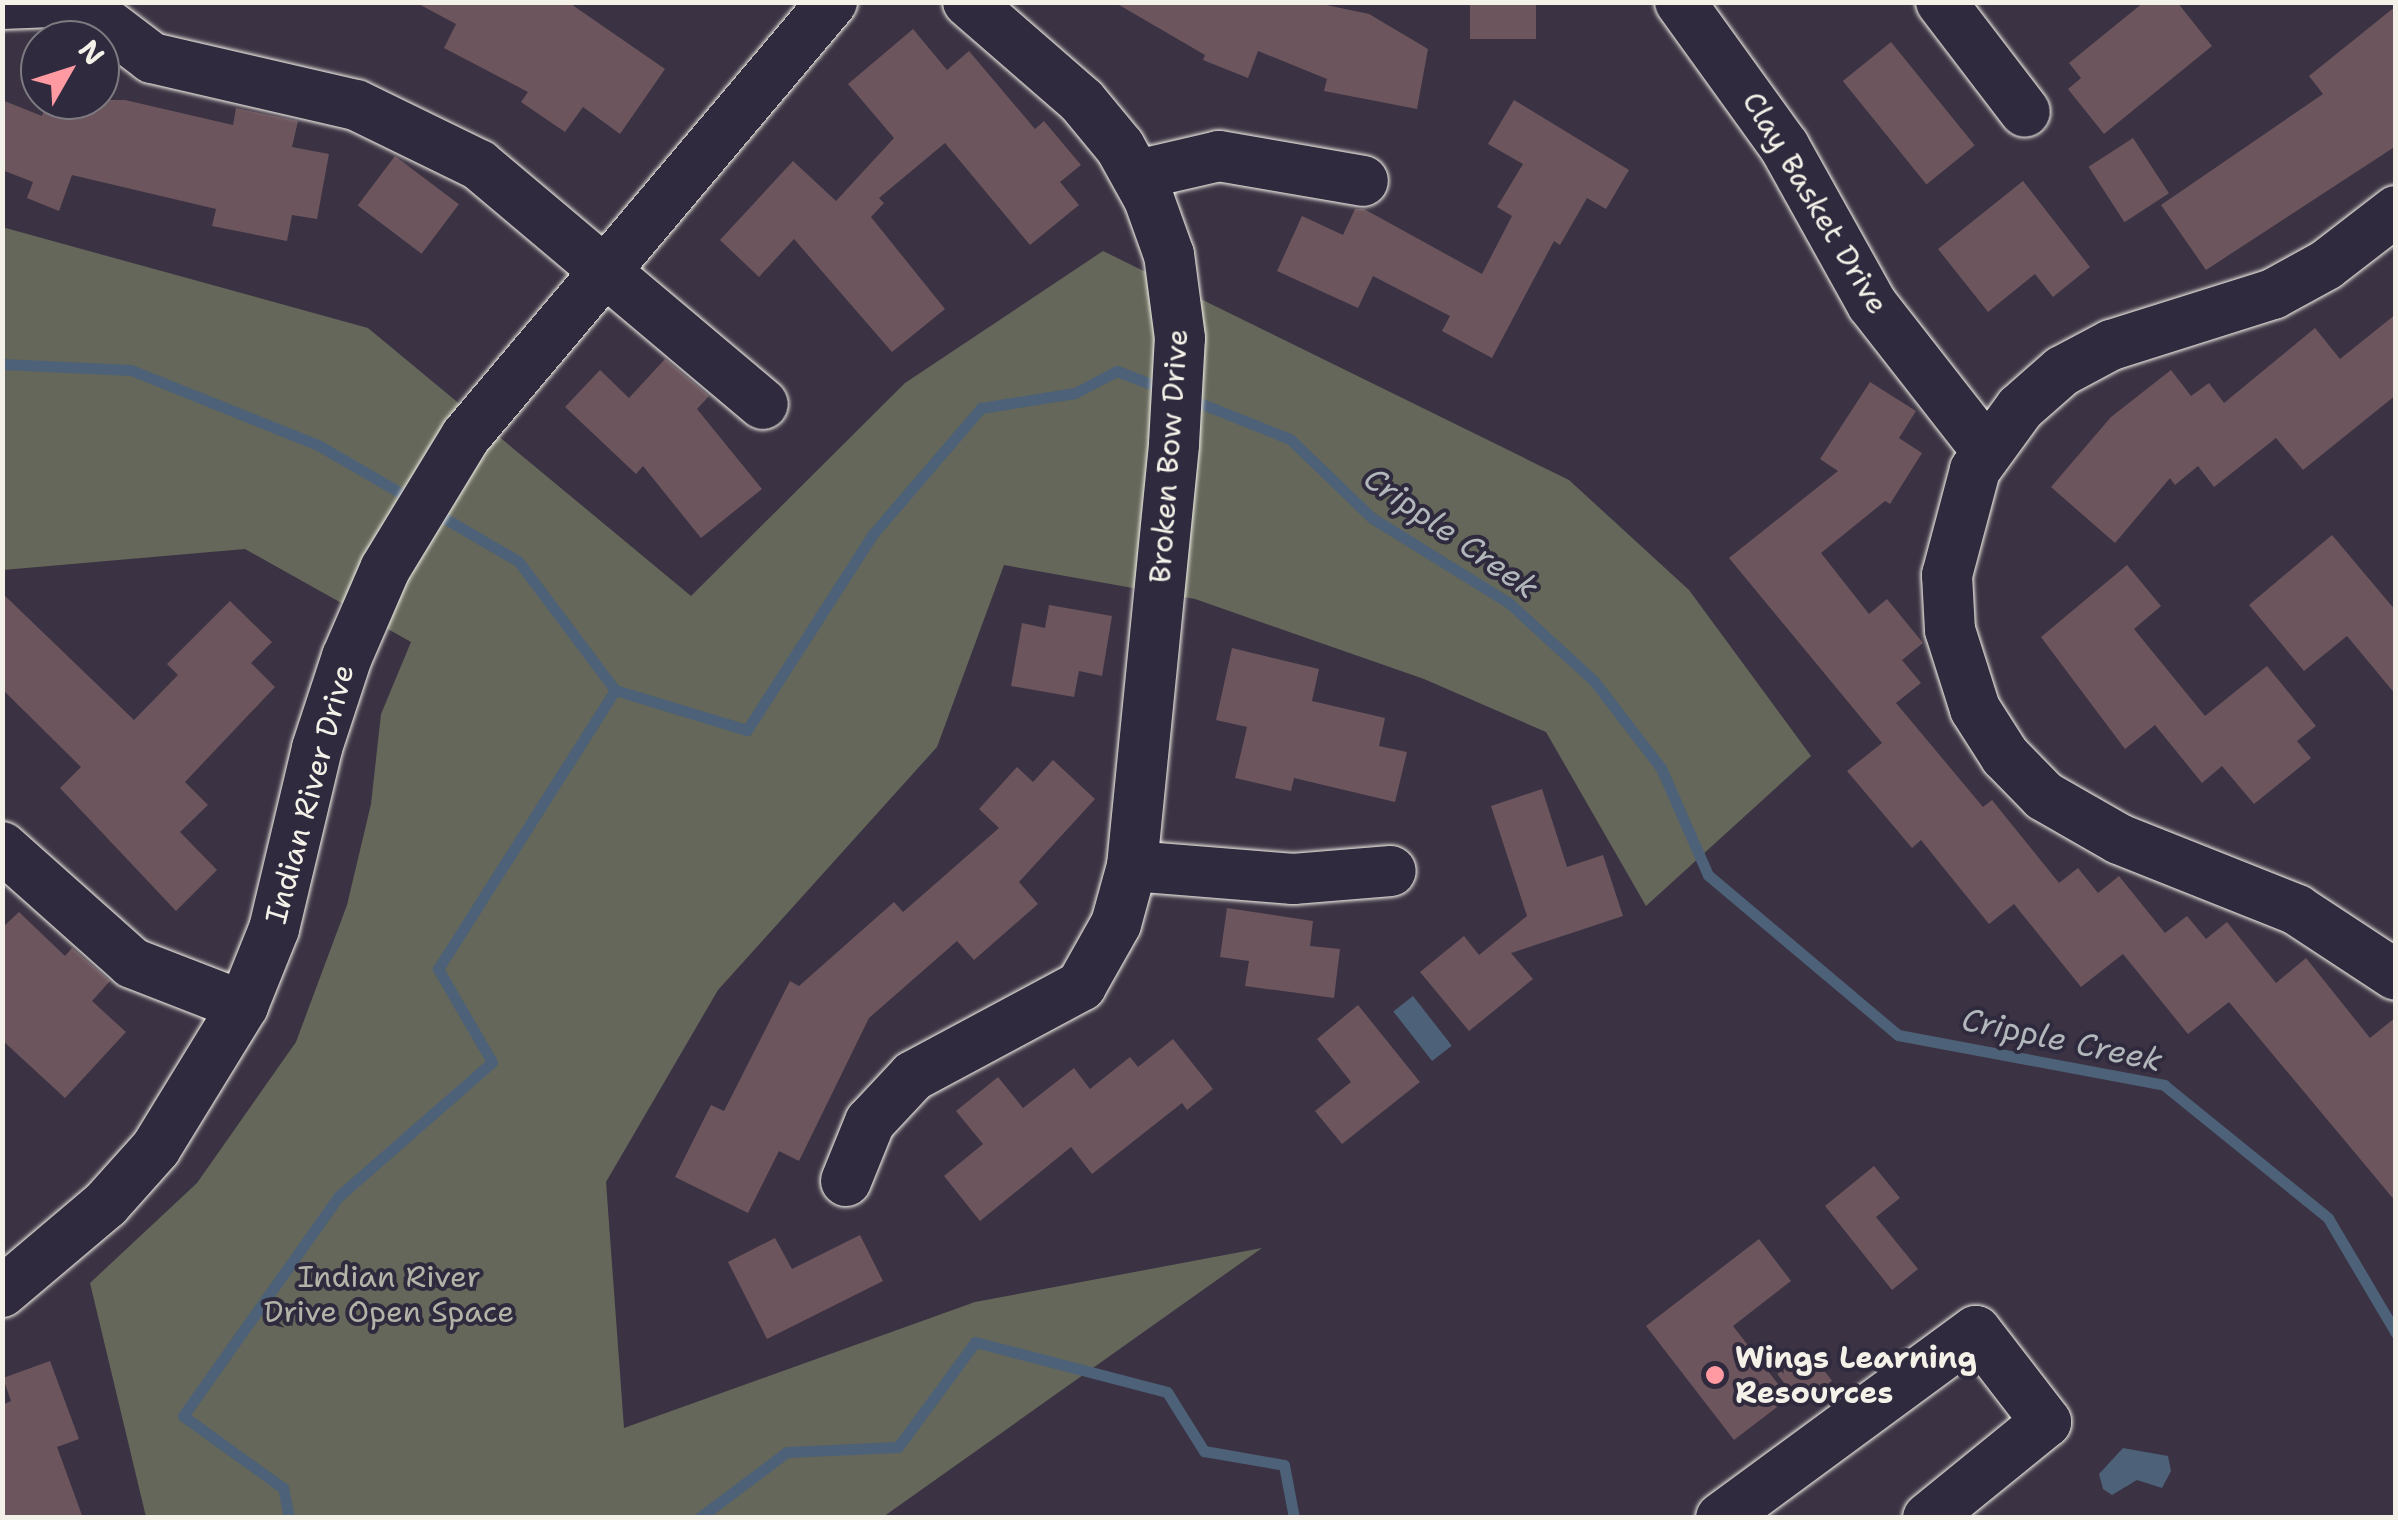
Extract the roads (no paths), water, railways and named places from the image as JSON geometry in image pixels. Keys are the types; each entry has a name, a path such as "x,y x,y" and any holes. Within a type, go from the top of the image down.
{"street":[{"path":"2,4 52,2"},
{"path":"78,2 152,58 299,89 420,132 528,200 763,404"},
{"name":"Indian River Drive","path":"2,1292 106,1204 156,1148 244,1006 274,929 317,748 346,657 392,558 466,436 832,2"},
{"name":"Broken Bow Drive","path":"846,1181 870,1122 912,1076 1081,986 1116,924 1132,866 1174,444 1180,338 1169,255 1137,175 1082,101 968,2"},
{"name":"Clay Basket Drive","path":"1680,2 1774,129 1872,304 1986,451"},
{"path":"1941,2 2024,112"},
{"path":"1137,175 1219,156 1363,182"},
{"path":"2396,211 2326,265 2273,294 2111,345 2062,372 2020,408 1986,451 1950,547 1950,630 1974,709 2005,756 2068,813 2297,910 2396,975"},
{"path":"2,847 132,964 244,1006"},
{"path":"1132,866 1293,879 1391,871"},
{"path":"1721,1518 1976,1331 2046,1422 1928,1518"}],"water":[{"path":"1413,996 1452,1046 1432,1061 1393,1011"},
{"path":"2123,1448 2168,1456 2171,1471 2162,1488 2137,1480 2112,1495 2103,1489 2099,1474"}],"waterway":[{"path":"2,364 131,370 318,445 411,499"},
{"name":"Cripple Creek","path":"615,690 747,730 873,534 981,408 1075,393 1117,371 1166,390"},
{"name":"Cripple Creek","path":"1187,398 1290,439 1372,518 1509,603 1594,681 1661,768 1708,875 1898,1035 2164,1085 2328,1218 2396,1333"},
{"path":"289,1518 283,1488 183,1416 339,1196 492,1062 438,969 615,690 518,561 432,511"},
{"path":"699,1518 787,1452 898,1447 975,1342 1167,1392 1204,1451 1284,1465 1294,1518"}],"place":[{"name":"Wings Learning Resources","path":"1715,1375"}],"park label":[{"name":"Indian River Drive Open Space","path":"389,1294"}]}
